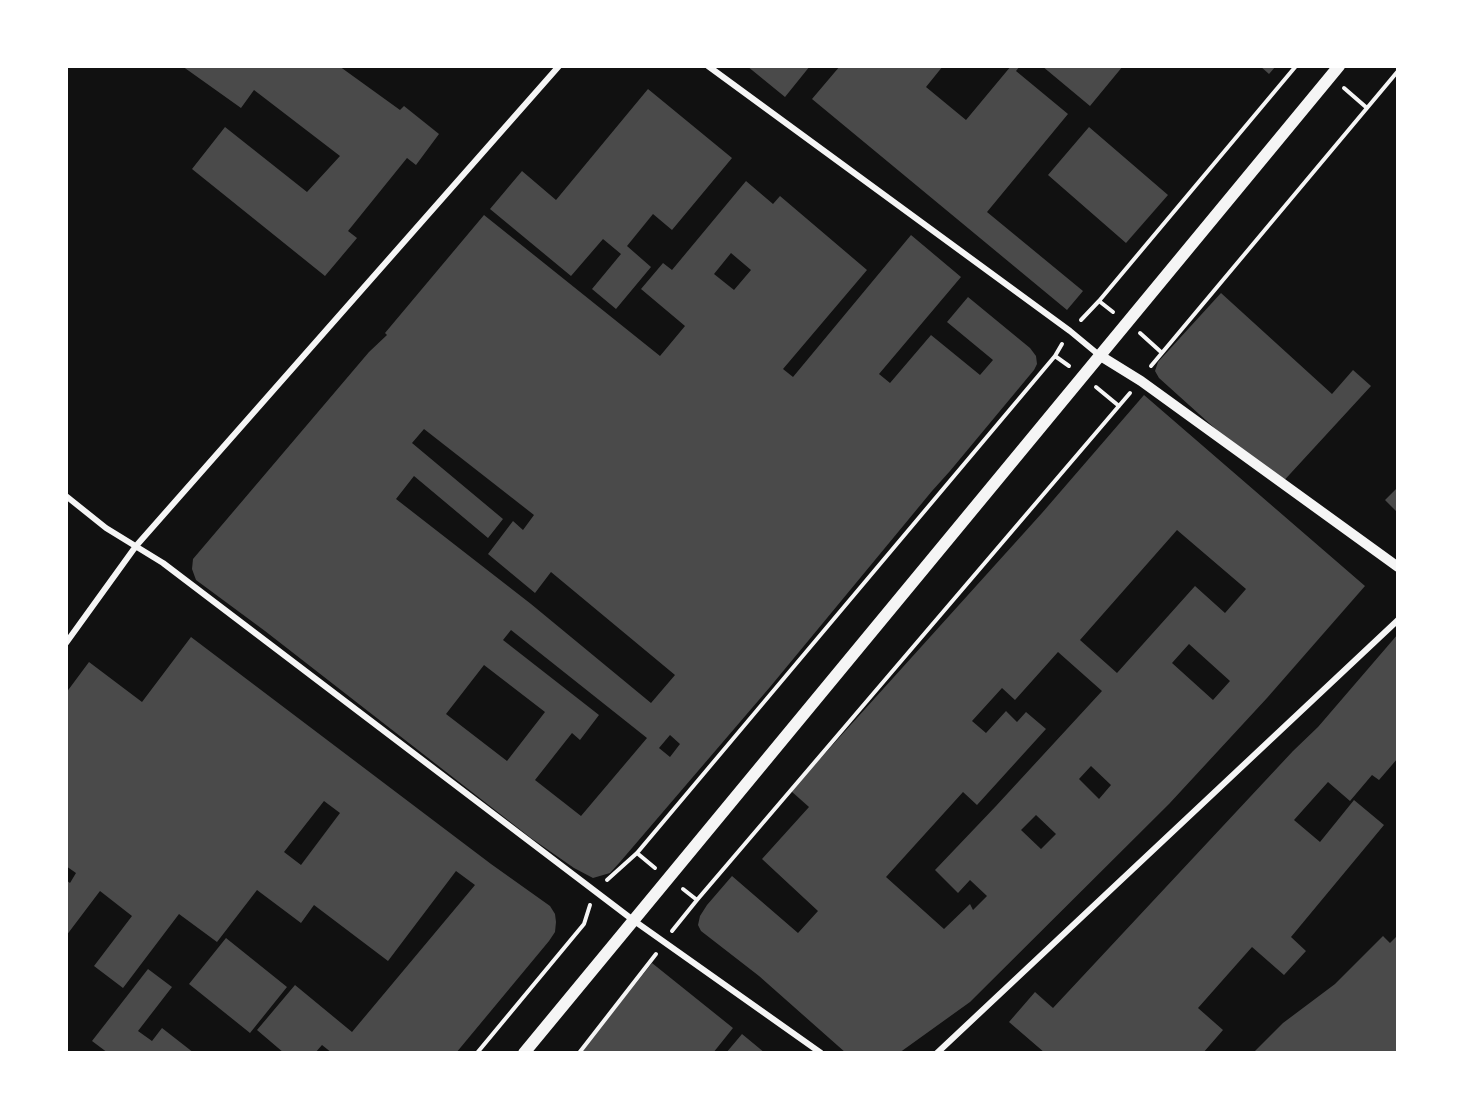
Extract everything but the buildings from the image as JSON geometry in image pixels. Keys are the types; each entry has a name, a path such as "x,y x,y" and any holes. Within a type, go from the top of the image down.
{"main road":[{"path":"524,1053 1339,66"}],"street":[{"path":"66,643 136,546 559,66"},
{"path":"708,66 1070,331 1099,355 1141,381 1398,567"},
{"path":"66,496 106,528 163,563 633,920 820,1053"},
{"path":"937,1053 1398,620"}],"path":[{"path":"477,1053 584,924 594,890 645,844 1055,356 1070,331 1099,301 1296,66"},
{"path":"579,1053 646,970 664,942 704,891 1141,381 1161,352 1398,71"}]}
